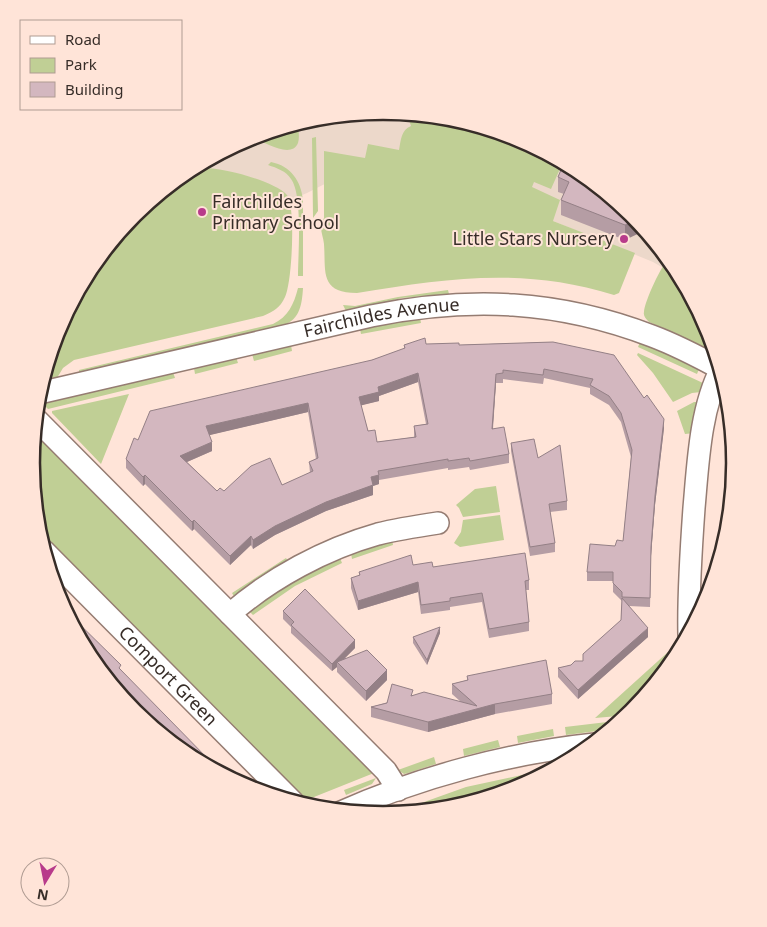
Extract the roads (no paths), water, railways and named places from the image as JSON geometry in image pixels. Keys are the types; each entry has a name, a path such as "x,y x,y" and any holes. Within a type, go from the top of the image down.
{"street":[{"name":"Fairchildes Avenue","path":"48,391 371,316 418,308 476,303 522,304 605,320 669,343 712,365"},
{"path":"689,620 689,581 699,457 710,394 716,380"},
{"path":"42,425 390,775 398,790"},
{"path":"230,614 273,582 331,551 377,534 438,523"},
{"name":"Comport Green","path":"55,562 283,792"},
{"path":"357,806 460,769 487,762 577,747"}],"place":[{"name":"Fairchildes Primary School","path":"202,212"},
{"name":"Little Stars Nursery","path":"624,239"}]}
